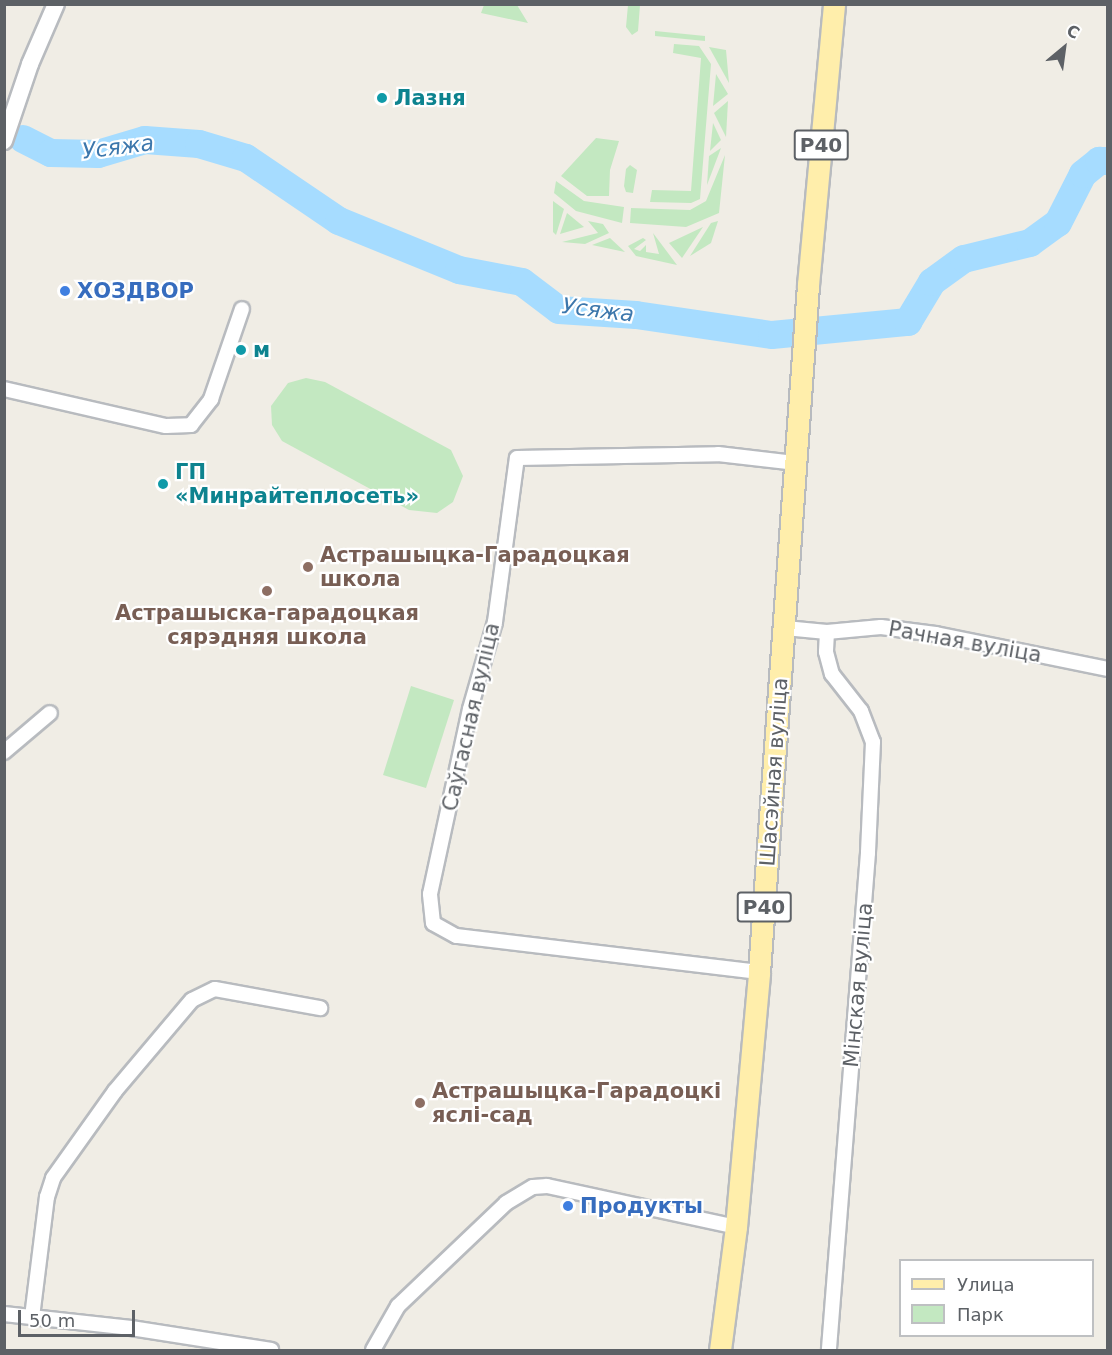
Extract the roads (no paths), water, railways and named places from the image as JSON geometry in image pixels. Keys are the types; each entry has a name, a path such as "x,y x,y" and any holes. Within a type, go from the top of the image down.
{"main road":[{"name":"Шасэйная вуліца","path":"720,1350 736,1227 759,972 808,285 834,4"}],"street":[{"path":"4,141 56,4"},
{"path":"4,389 166,426 191,426 211,399 242,309"},
{"name":"Саўгасная вуліца","path":"759,972 456,936 433,923 430,894 470,708 495,622 517,458 718,454 796,463"},
{"name":"Рачная вуліца","path":"785,628 827,632 881,627 925,632 1107,669"},
{"name":"Мінская вуліца","path":"827,632 826,652 832,674 861,711 873,742 868,853 829,1350"},
{"path":"4,752 50,713"},
{"path":"32,1317 46,1197 53,1178 115,1091 192,1000 215,989 320,1008"},
{"path":"372,1350 398,1306 506,1203 533,1187 547,1186 736,1227"},
{"path":"4,1314 271,1350"}],"waterway":[{"name":"Усяжа","path":"23,139 51,153 98,154 145,140 199,144 246,158 339,221 459,270 522,282 559,310 636,315 772,335 908,322 932,282 964,259 1030,243 1058,223 1083,174 1099,161 1108,161"}],"place":[{"name":"Лазня","path":"382,98"},
{"name":"ХОЗДВОР","path":"65,291"},
{"name":"м","path":"241,350"},
{"name":"ГП «Минрайтеплосеть»","path":"163,484"},
{"name":"Астрашыцка-Гарадоцкая школа","path":"308,567"},
{"name":"Астрашыска-гарадоцкая сярэдняя школа","path":"267,591"},
{"name":"Астрашыцка-Гарадоцкі яслі-сад","path":"420,1103"},
{"name":"Продукты","path":"568,1206"}]}
